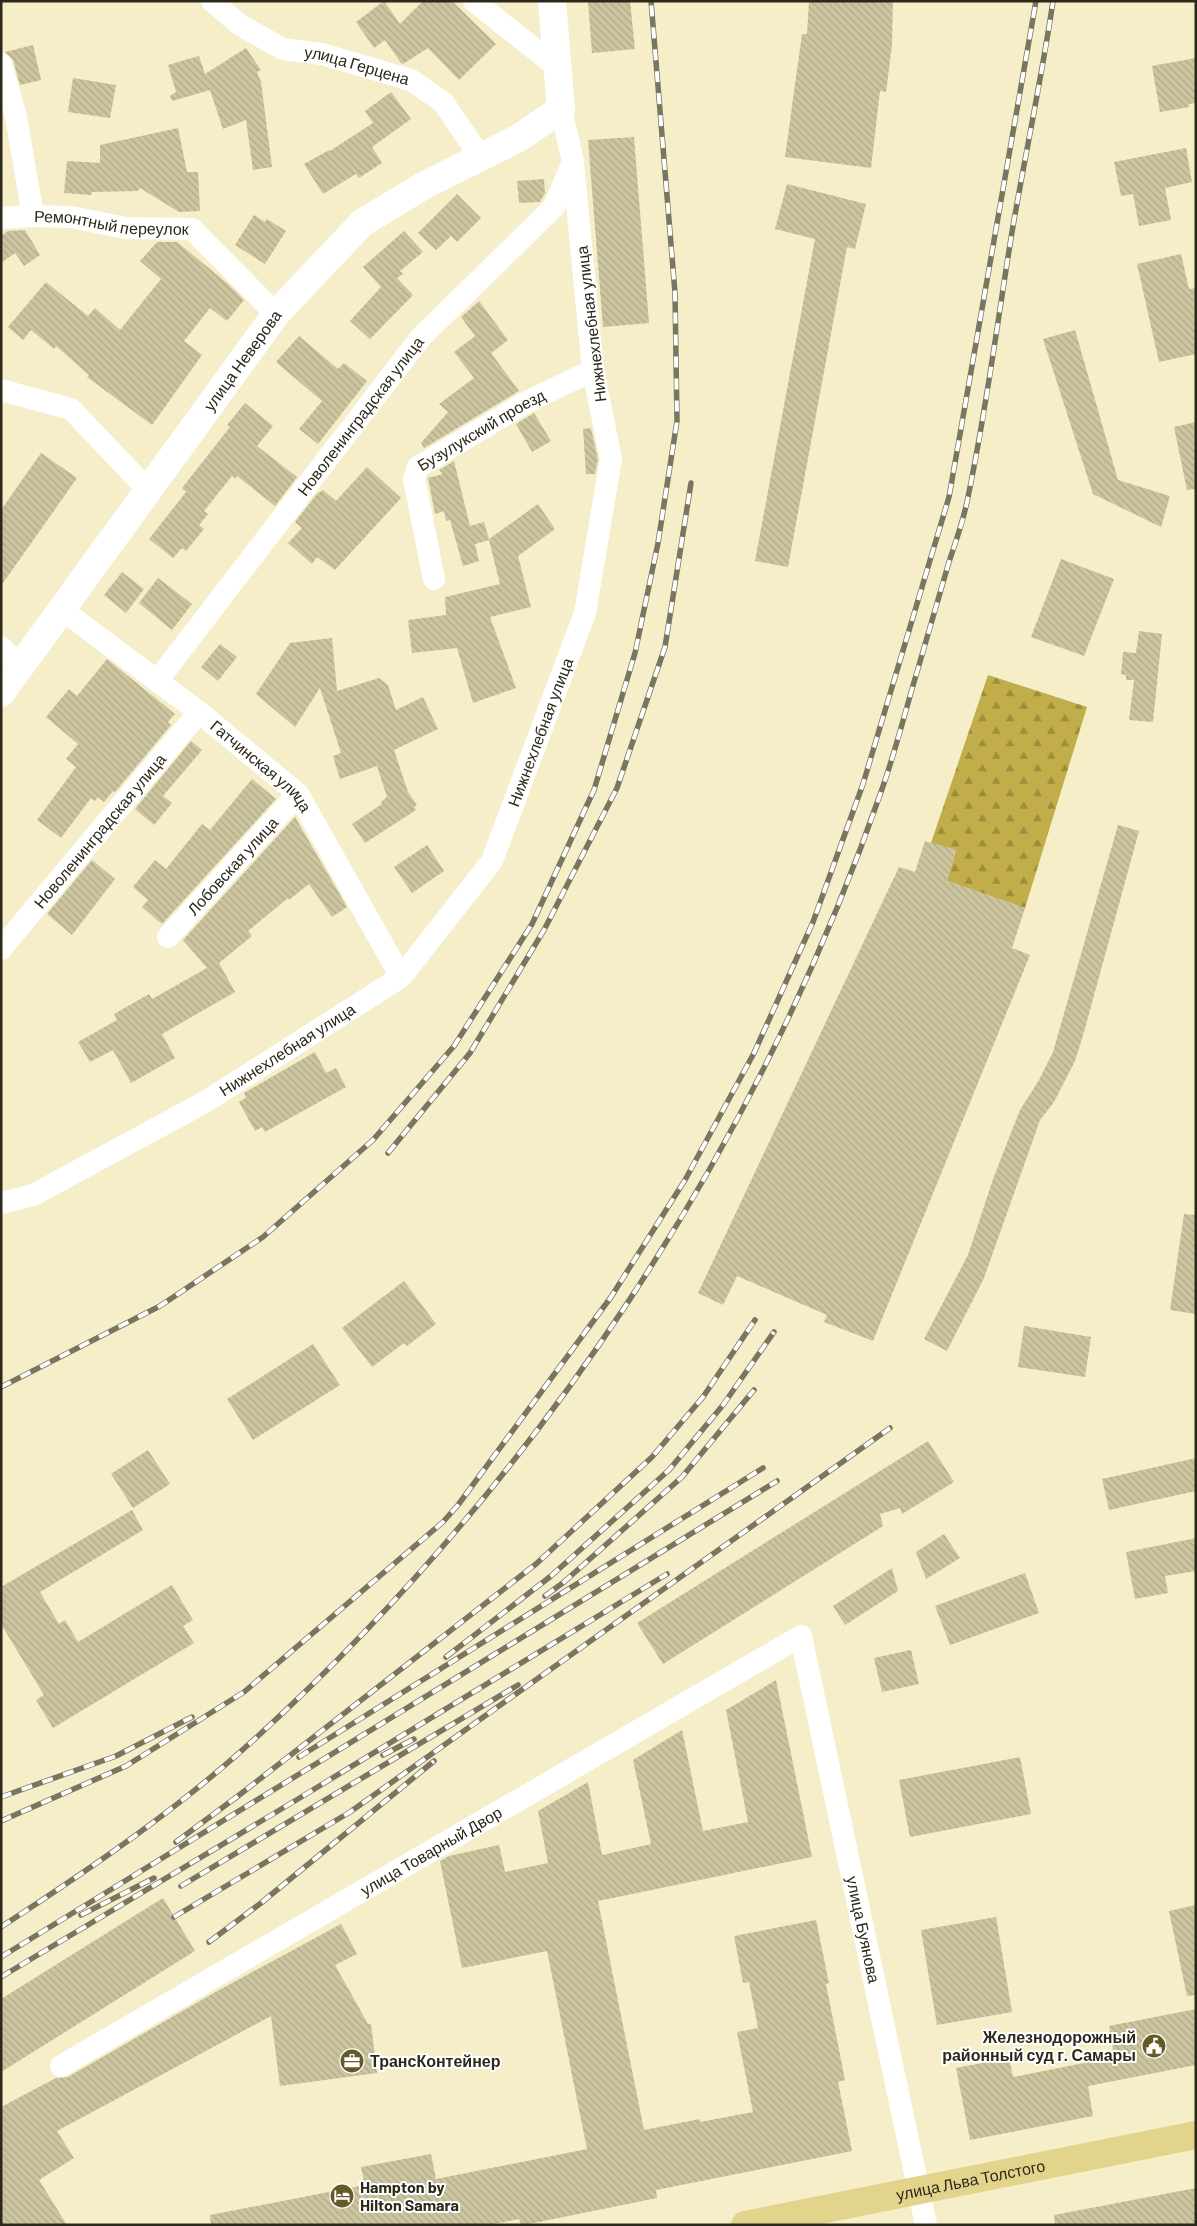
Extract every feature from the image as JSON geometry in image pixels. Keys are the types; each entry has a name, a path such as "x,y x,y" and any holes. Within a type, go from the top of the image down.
{"main road":[{"name":"улица Льва Толстого","path":"745,2225 1196,2135"}],"street":[{"name":"улица Герцена","path":"212,1 240,25 283,49 322,54 411,80 443,102 481,158"},
{"path":"474,1 557,67"},
{"name":"Нижнехлебная улица","path":"1,1203 33,1194 205,1102 401,977 492,861 585,613 611,459 593,370 573,162 561,109 552,1"},
{"path":"1,64 16,116 33,216"},
{"name":"улица Неверова","path":"1,693 147,489 276,314 362,223 422,186 519,138 561,109"},
{"name":"Новоленинградская улица","path":"157,681 421,337 554,207 573,162"},
{"name":"Ремонтный переулок","path":"1,218 33,216 71,217 126,228 192,229 276,314"},
{"name":"Бузулукский проезд","path":"434,579 414,478 418,467 525,403 593,370"},
{"path":"1,390 71,409 147,489"},
{"name":"Гатчинская улица","path":"61,609 198,712 298,794 401,977"},
{"path":"1,647 20,668"},
{"name":"Новоленинградская улица","path":"1,949 198,712"},
{"name":"Лобовская улица","path":"168,937 298,794"},
{"name":"улица Товарный Двор","path":"61,2066 801,1636"},
{"name":"улица Буянова","path":"801,1636 926,2225"}],"green space":[{"path":"988,675 1087,707 1025,908 947,881 956,850 931,843"}],"building":[{"path":"384,1 400,24 423,1 452,1 496,44 459,80 428,48 403,64 385,40 374,48 356,22"},
{"path":"588,1 630,1 635,49 592,53"},
{"path":"809,1 893,1 892,45 886,92 880,91 871,168 785,157 802,34 807,34"},
{"path":"33,45 41,80 20,85 13,60 5,52"},
{"path":"246,48 261,70 257,72 261,82 272,167 253,170 246,120 223,129 210,90 172,101 170,96 176,92 168,65 199,56 205,74"},
{"path":"1196,58 1196,103 1189,104 1189,107 1160,112 1152,66"},
{"path":"73,78 116,85 110,118 68,112"},
{"path":"391,92 411,119 372,147 382,163 359,178 356,174 323,194 304,164 330,151 373,123 365,111"},
{"path":"178,128 187,172 198,172 200,211 179,212 140,188 138,191 92,192 91,195 64,193 67,161 100,163 100,145"},
{"path":"634,137 649,323 603,327 588,140"},
{"path":"1186,148 1192,182 1165,188 1171,220 1139,226 1133,194 1121,196 1114,162"},
{"path":"544,179 545,193 540,202 519,203 517,181"},
{"path":"787,184 866,204 855,249 847,247 788,567 755,561 815,239 775,229"},
{"path":"457,194 481,218 457,242 451,236 436,250 418,233"},
{"path":"254,215 265,222 267,219 286,231 265,264 235,245"},
{"path":"25,230 40,255 24,266 15,253 1,263 1,236 8,231"},
{"path":"404,231 423,252 400,271 403,274 397,278 413,295 370,339 350,321 381,287 363,267"},
{"path":"157,242 177,242 228,284 244,300 227,321 210,308 184,341 202,355 152,425 87,377 89,375 56,346 54,349 31,330 23,340 8,327 46,282 88,316 95,308 120,330 161,279 140,261"},
{"path":"1181,254 1189,289 1196,288 1196,354 1159,362 1137,264"},
{"path":"479,301 508,340 491,353 519,391 424,448 421,443 448,412 439,404 474,378 454,352 475,336 461,317"},
{"path":"1075,330 1118,480 1170,496 1161,527 1093,494 1043,339"},
{"path":"299,336 338,369 344,363 367,381 318,444 299,429 322,401 276,362"},
{"path":"245,403 273,426 257,446 297,477 275,506 237,476 235,479 232,476 204,511 208,514 199,525 204,529 186,551 182,548 173,558 149,539 186,492 182,488 230,427 227,425"},
{"path":"534,413 551,441 532,452 516,424"},
{"path":"1196,422 1196,489 1187,490 1174,427"},
{"path":"591,428 598,459 595,474 586,474 583,429"},
{"path":"41,453 77,478 1,586 1,510"},
{"path":"454,461 470,526 484,522 489,539 538,504 555,529 518,556 531,607 490,617 516,688 473,703 457,648 412,653 408,620 446,615 445,597 500,584 489,540 475,544 479,561 463,566 450,520 446,521 444,511 435,514 428,478 443,474 439,470"},
{"path":"367,467 401,498 335,570 317,557 312,564 288,543 302,528 295,522 317,494 323,490 336,501"},
{"path":"1061,559 1114,579 1084,656 1031,637"},
{"path":"122,572 144,589 126,613 104,595"},
{"path":"158,578 192,604 172,630 139,603"},
{"path":"1139,631 1162,634 1153,722 1129,720 1134,680 1126,680 1126,675 1121,674 1123,652 1136,653"},
{"path":"332,638 337,691 379,678 388,685 396,710 423,697 438,729 394,750 408,792 417,805 414,807 416,810 365,843 352,824 382,804 381,802 387,797 377,766 340,779 333,756 341,753 320,688 295,727 256,694 290,643"},
{"path":"220,644 237,657 218,681 201,667"},
{"path":"107,659 175,714 168,722 171,725 115,792 113,791 104,802 98,797 95,801 91,798 61,838 37,820 76,767 66,759 78,744 46,717 69,689 77,696"},
{"path":"191,741 202,750 163,796 172,803 154,825 135,809"},
{"path":"252,779 276,799 162,924 142,907 148,900 133,887 155,860 166,869 202,824 210,830"},
{"path":"295,817 347,907 332,917 309,884 289,900 288,898 248,931 252,936 219,963 235,992 162,1034 175,1058 131,1083 113,1050 90,1062 78,1042 117,1020 114,1014 149,994 152,999 207,968 183,940"},
{"path":"1118,825 1139,831 1075,1061 1054,1102 1040,1120 984,1278 947,1351 924,1339 968,1255 993,1179 1020,1110 1039,1080 1053,1052"},
{"path":"925,841 956,850 947,881 1025,908 1012,948 1030,955 873,1341 824,1322 827,1315 737,1276 723,1305 698,1293 899,867 915,872"},
{"path":"427,845 444,871 412,893 394,867"},
{"path":"92,860 115,879 72,935 47,914"},
{"path":"315,1052 326,1073 336,1068 346,1087 265,1132 262,1127 255,1131 239,1102 246,1098 244,1093"},
{"path":"1184,1214 1196,1215 1196,1314 1170,1310"},
{"path":"404,1281 436,1324 407,1346 404,1343 372,1367 342,1328"},
{"path":"1024,1326 1091,1337 1085,1377 1018,1367"},
{"path":"313,1344 340,1385 253,1440 227,1399"},
{"path":"928,1441 954,1482 902,1514 900,1508 880,1514 883,1526 663,1664 637,1623"},
{"path":"148,1450 170,1484 133,1508 111,1474"},
{"path":"1196,1458 1196,1491 1109,1510 1102,1479"},
{"path":"132,1510 143,1530 40,1592 59,1624 65,1620 78,1642 172,1585 193,1620 183,1626 194,1643 53,1728 36,1700 44,1695 1,1624 1,1587"},
{"path":"944,1534 960,1558 926,1579 916,1552"},
{"path":"1196,1538 1196,1571 1165,1576 1168,1593 1135,1599 1126,1552"},
{"path":"892,1568 898,1591 845,1625 833,1606"},
{"path":"1025,1573 1039,1613 950,1645 935,1606"},
{"path":"911,1650 919,1684 882,1692 874,1658"},
{"path":"776,1680 812,1857 598,1901 644,2130 700,2119 700,2122 753,2112 737,2032 758,2028 749,1982 743,1983 734,1936 816,1920 829,1983 826,1984 845,2080 838,2082 852,2151 656,2190 657,2198 524,2225 521,2225 519,2219 489,2225 211,2225 210,2215 365,2185 361,2167 431,2154 436,2179 587,2149 547,1951 462,1968 440,1861 449,1856 499,1845 505,1872 548,1863 538,1811 588,1782 602,1855 651,1844 633,1760 682,1730 703,1831 748,1822 726,1710"},
{"path":"1020,1757 1031,1814 910,1837 899,1780"},
{"path":"163,1898 195,1951 1,2072 1,1999"},
{"path":"1196,1905 1196,1995 1187,1996 1169,1911"},
{"path":"996,1917 1012,2012 937,2025 921,1930"},
{"path":"341,1924 357,1954 335,1965 368,2024 371,2024 377,2073 280,2086 271,2016 57,2131 74,2158 39,2180 67,2225 1,2225 1,2107 56,2078 68,2077 212,1994"},
{"path":"1196,2009 1196,2065 1088,2086 1093,2116 970,2140 956,2068 1009,2058 1013,2077 1114,2057 1109,2026"},
{"path":"1196,2188 1196,2225 1055,2225 1054,2215"}],"railway":[{"path":"1,1387 160,1306 263,1237 373,1140 454,1046 532,924 594,790 635,653 658,543 677,421 675,293 651,1"},
{"path":"1,1821 126,1766 244,1692 443,1522 458,1505 611,1297 685,1180 754,1053 813,922 863,784 949,497 1036,1"},
{"path":"1,1927 134,1837 197,1788 258,1736 360,1637 456,1531 545,1419 628,1303 703,1181 770,1055 830,925 881,792 960,530 981,429 1013,226 1053,1"},
{"path":"388,1153 470,1053 544,930 617,788 665,647 691,483"},
{"path":"176,1842 536,1564 652,1457 703,1397 755,1320"},
{"path":"446,1657 551,1576 669,1470 723,1405 774,1332"},
{"path":"545,1596 564,1582 682,1477 754,1390"},
{"path":"174,1917 350,1812 890,1428"},
{"path":"299,1757 763,1468"},
{"path":"1,1957 777,1481"},
{"path":"1,1977 667,1574"},
{"path":"181,1886 518,1685"},
{"path":"1,1797 116,1756 192,1717"},
{"path":"383,1755 414,1739"},
{"path":"209,1942 261,1903 434,1761"},
{"path":"81,1915 154,1878"}],"place":[{"name":"Железнодорожный районный суд г. Самары","path":"1154,2046"},
{"name":"ТрансКонтейнер","path":"352,2061"},
{"name":"Hampton by Hilton Samara","path":"342,2196"}]}
